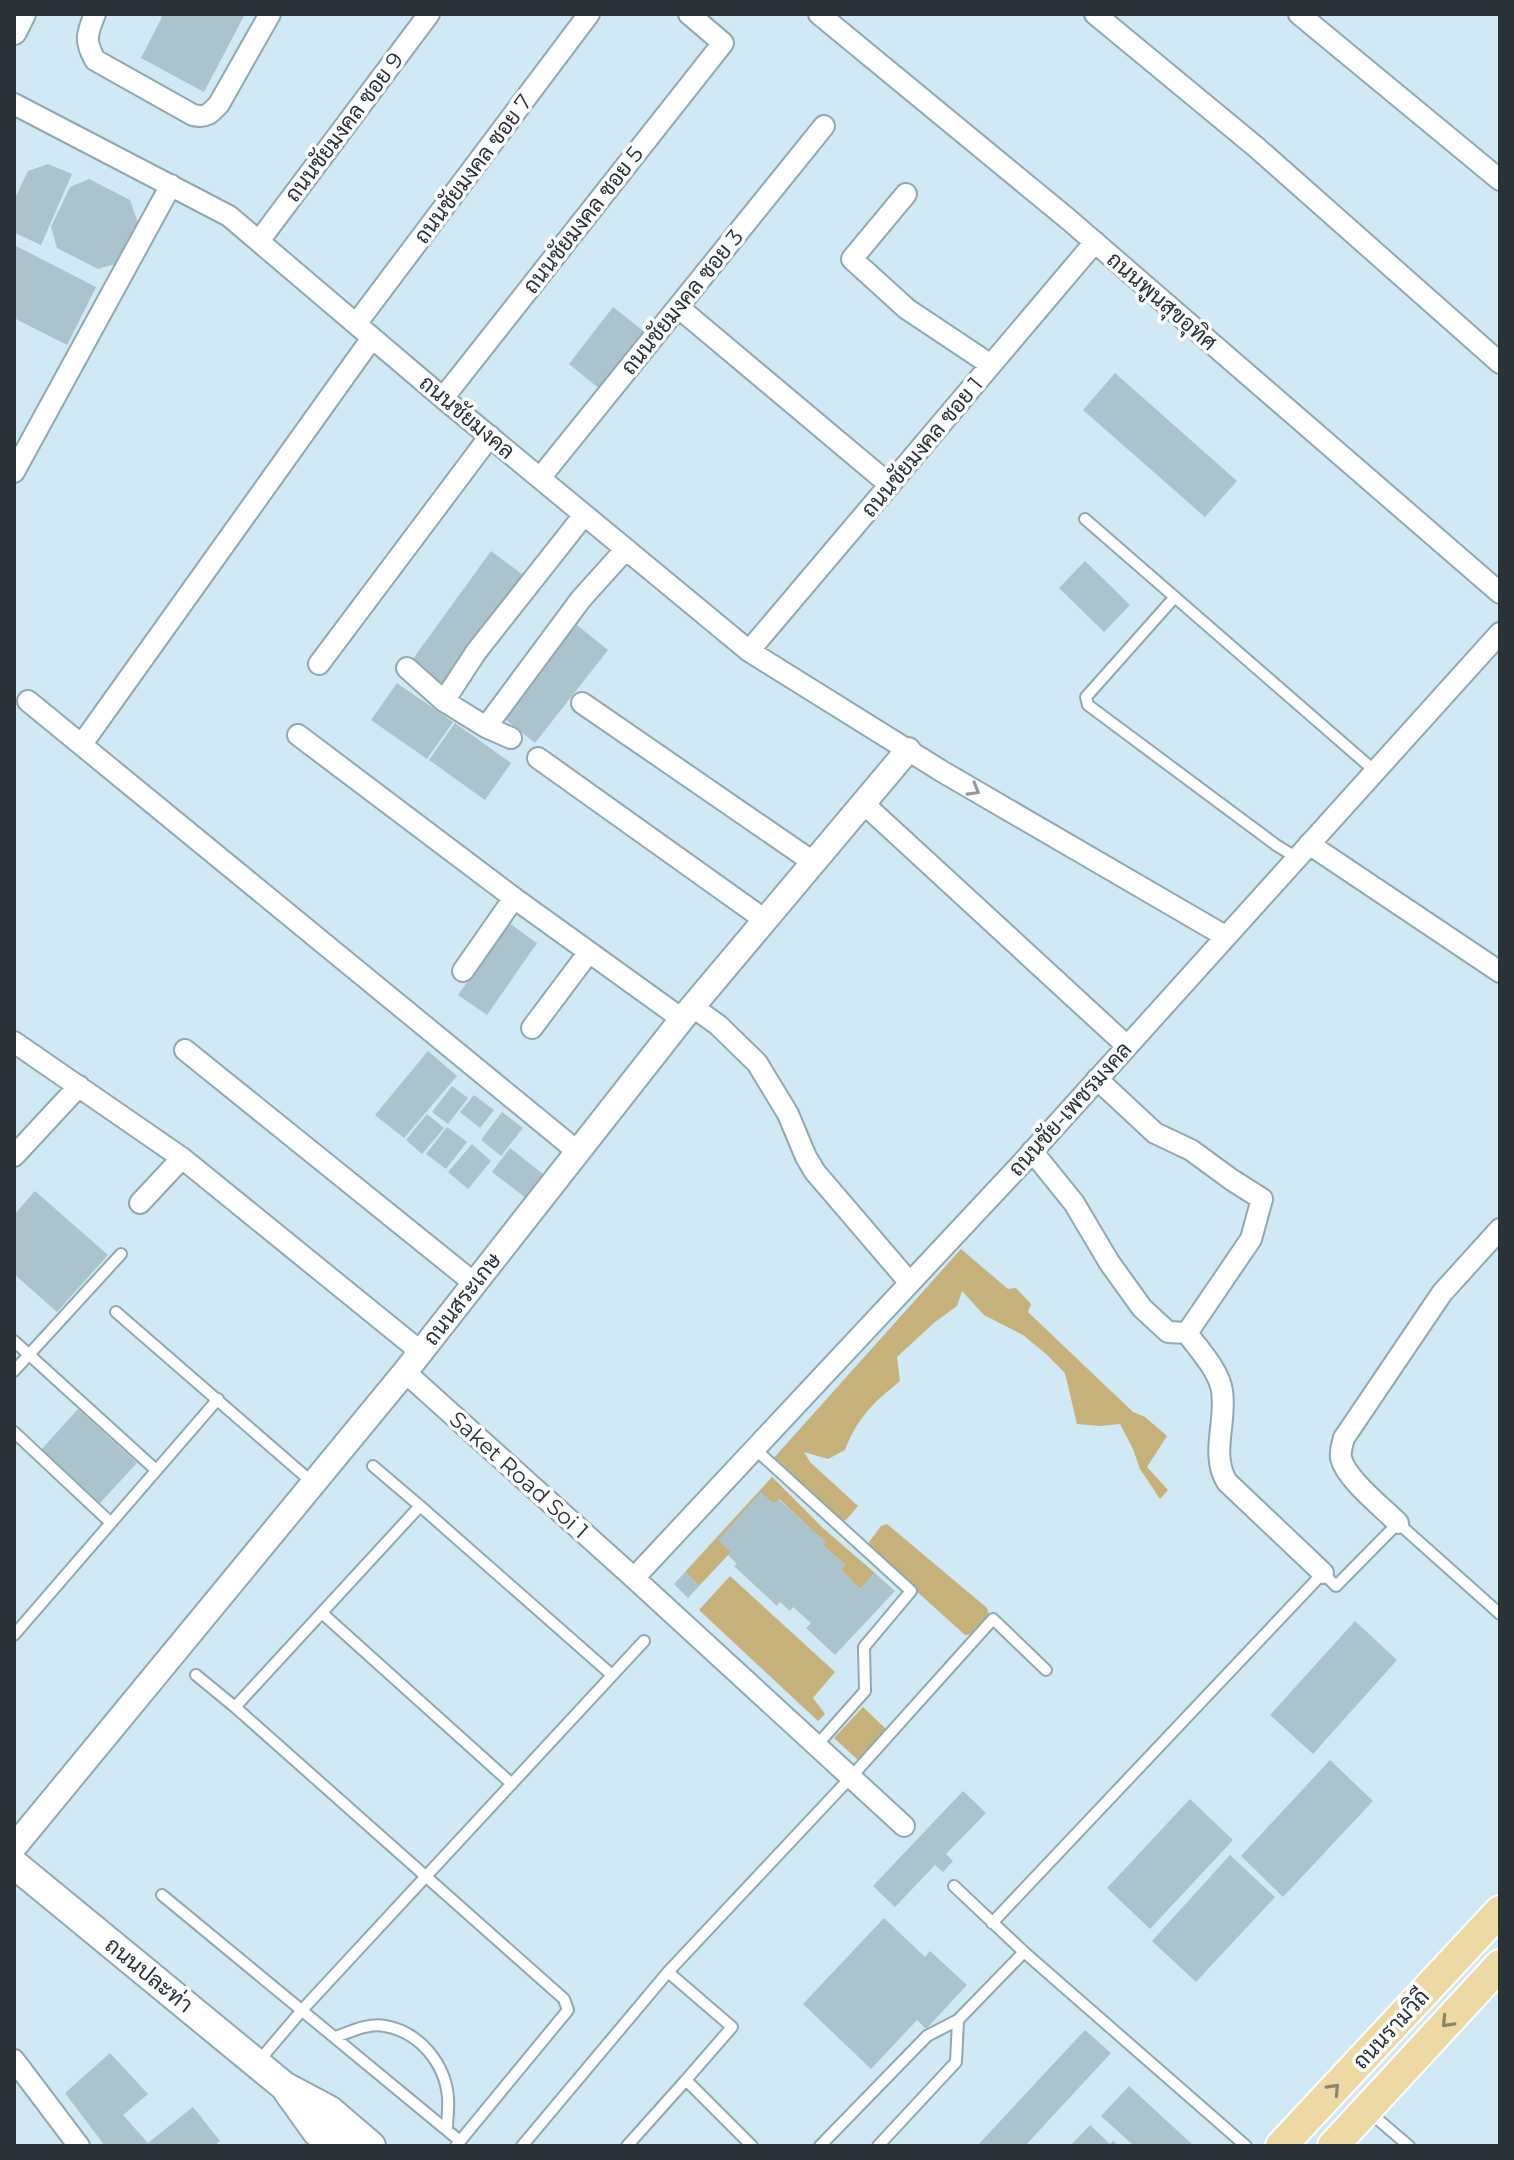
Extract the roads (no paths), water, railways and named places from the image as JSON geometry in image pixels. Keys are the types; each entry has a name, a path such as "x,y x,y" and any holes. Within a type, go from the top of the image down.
{"main road":[{"name":"ถนนปละท่า","path":"14,1864 284,2086 329,2110 371,2146"},
{"name":"ถนนรามวิถี","path":"1281,2146 1500,1911"},
{"name":"ถนนรามวิถี","path":"1333,2146 1500,1965"},
{"name":"ถนนปละท่า","path":"284,2086 317,2132 333,2146"}],"street":[{"path":"95,14 86,38 95,60 200,117 208,116 219,104 270,14"},
{"name":"ถนนชัยมงคล ซอย 9","path":"259,241 429,14"},
{"name":"ถนนชัยมงคล ซอย 7","path":"356,324 589,14"},
{"name":"ถนนพูนสุขอุทิศ","path":"819,14 1095,242 1500,593"},
{"path":"1095,14 1256,147 1500,363"},
{"path":"1299,14 1500,180"},
{"name":"ถนนชัยมงคล ซอย 5","path":"443,398 723,43 692,15"},
{"name":"ถนนชัยมงคล","path":"14,104 229,216 749,651 908,750 1225,936"},
{"name":"ถนนชัยมงคล ซอย 3","path":"540,478 824,126"},
{"path":"14,472 171,185"},
{"path":"906,194 852,259 907,309 991,365"},
{"name":"ถนนชัยมงคล ซอย 1","path":"749,651 1095,242"},
{"path":"678,307 890,485"},
{"path":"82,744 372,338"},
{"path":"319,664 490,436"},
{"path":"444,701 476,652 584,515"},
{"path":"486,727 581,599 626,549"},
{"name":"ถนนชัย-เพชรมงคล","path":"634,1578 1032,1151 1500,633"},
{"path":"407,668 444,701 486,727 511,738"},
{"path":"28,701 577,1151"},
{"path":"582,703 813,862"},
{"path":"298,735 589,952 687,1013 718,1025 757,1063 788,1114 815,1172 910,1283"},
{"name":"ถนนสระเกษ","path":"14,1847 405,1372 687,1013 908,750"},
{"path":"538,758 765,920"},
{"path":"863,803 1127,1046"},
{"path":"1303,851 1500,972"},
{"path":"463,971 514,898"},
{"path":"532,1028 589,952"},
{"path":"14,1042 182,1158 421,1352"},
{"path":"185,1050 474,1283"},
{"path":"1097,1079 1155,1133 1191,1150 1262,1199 1251,1239 1187,1333"},
{"path":"14,1156 79,1086"},
{"path":"1032,1151 1074,1203 1109,1262 1142,1308 1168,1332 1187,1333"},
{"path":"140,1203 182,1158"},
{"path":"1398,1523 1344,1467 1341,1446 1442,1293 1500,1229"},
{"path":"1187,1333 1213,1370 1222,1389 1221,1473 1323,1573"},
{"name":"Saket Road Soi 1","path":"405,1372 904,1826"},
{"path":"14,2060 79,2146"}],"lane":[{"path":"1085,519 1376,772"},
{"path":"1174,598 1086,697 1088,705 1276,845 1303,851"},
{"path":"14,1371 121,1254"},
{"path":"116,1312 313,1483"},
{"path":"14,1341 156,1470"},
{"path":"14,1635 218,1399"},
{"path":"14,1432 111,1523"},
{"path":"755,1449 911,1591 864,1647 865,1691 817,1745"},
{"path":"373,1466 612,1675"},
{"path":"235,1707 420,1506"},
{"path":"992,1923 1323,1573 1336,1586 1398,1523 1500,1614"},
{"path":"323,1614 512,1784"},
{"path":"522,2146 668,1972 852,1776 993,1619 1046,1670"},
{"path":"256,2063 644,1641"},
{"path":"162,1895 447,2129 458,2143 568,2010 564,1999 196,1675"},
{"path":"954,1886 1024,1952 1246,2146"},
{"path":"820,2146 927,2036 958,2020 1024,1952"},
{"path":"627,2146 732,2027 668,1972"},
{"path":"878,2146 956,2062 958,2020"},
{"path":"336,2037 362,2027 385,2026 403,2032 424,2045 438,2062 444,2077 448,2098 447,2129"},
{"path":"686,2080 752,2146"},
{"path":"1366,2109 1409,2146"}]}
